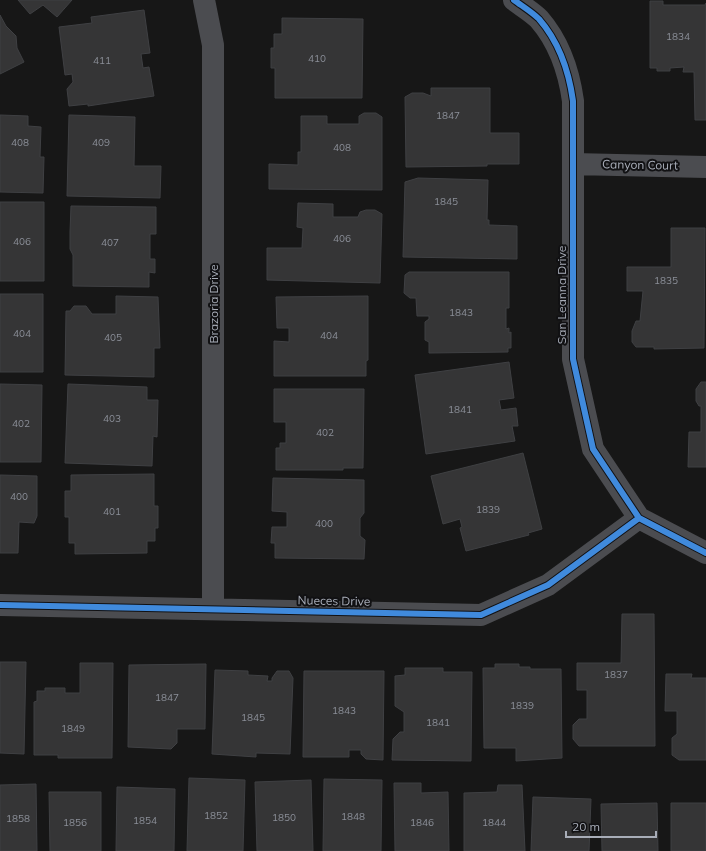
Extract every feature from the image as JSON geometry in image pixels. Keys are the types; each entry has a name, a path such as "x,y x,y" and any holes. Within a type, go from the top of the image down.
{"street":[{"name":"Brazoria Drive","path":"204,0 213,45 213,609"},
{"name":"San Leanna Drive","path":"514,0 539,19 561,52 573,101 573,359 593,449 639,518 706,553"},
{"name":"Canyon Court","path":"573,164 706,166"},
{"name":"Nueces Drive","path":"0,605 481,615 548,585 639,518"}],"building":[{"path":"18,0 72,0 57,17 43,5 30,14"},
{"path":"650,1 663,1 663,5 705,5 706,3 706,120 695,120 694,72 683,72 684,67 670,68 670,71 657,71 657,68 650,68"},
{"path":"144,10 150,53 141,54 143,68 149,67 154,96 88,106 88,104 69,106 67,89 73,82 72,74 65,75 59,27 92,23 91,17"},
{"path":"0,15 6,26 16,36 17,48 24,62 0,74"},
{"path":"282,18 363,19 362,98 275,98 275,68 271,68 271,48 274,48 274,34 282,34"},
{"path":"431,88 490,88 490,133 519,133 519,164 406,167 405,97 412,93 423,93 431,96"},
{"path":"364,113 376,113 382,117 382,190 269,189 269,164 298,165 298,152 301,152 301,116 327,116 327,124 359,124 359,116"},
{"path":"0,115 28,116 28,126 41,127 40,157 44,157 43,193 0,192"},
{"path":"69,115 135,117 134,166 161,166 160,198 67,196"},
{"path":"418,178 488,180 487,220 489,220 489,225 517,226 517,259 403,257 405,182"},
{"path":"0,202 44,202 44,281 0,281"},
{"path":"298,203 333,204 333,217 358,217 360,212 366,210 375,210 382,214 380,283 267,280 267,248 302,248 303,228 297,227"},
{"path":"71,206 156,207 156,234 150,234 150,259 155,259 155,273 149,272 149,287 73,286 73,255 70,249"},
{"path":"671,228 705,228 704,348 654,349 654,347 636,347 632,342 632,331 636,321 640,321 643,291 627,291 627,267 671,267"},
{"path":"409,272 509,272 509,308 506,308 506,329 509,328 509,333 511,332 511,348 508,348 508,352 429,353 429,342 425,340 425,322 429,319 429,316 417,316 416,298 410,298 404,293 405,275"},
{"path":"0,294 43,294 43,372 0,372"},
{"path":"116,296 158,297 160,348 154,348 154,377 65,375 66,311 70,311 74,306 86,306 92,314 116,314"},
{"path":"368,296 368,360 366,361 366,376 274,376 274,341 289,342 289,328 277,328 276,297"},
{"path":"509,362 514,398 499,400 501,410 516,408 518,426 512,426 515,441 426,454 415,375"},
{"path":"701,382 706,382 706,467 688,467 689,432 701,432 701,406 699,406 696,401 696,389"},
{"path":"0,384 42,385 41,462 0,462"},
{"path":"68,384 147,387 147,400 158,400 157,437 153,436 152,466 65,463"},
{"path":"274,389 364,389 363,468 343,468 343,470 276,470 276,448 280,448 280,443 286,443 286,422 274,422"},
{"path":"523,453 542,529 528,533 529,535 466,551 460,528 462,527 460,519 443,524 431,476"},
{"path":"154,474 154,506 158,506 158,528 155,528 155,541 147,541 147,553 75,554 75,543 69,543 69,517 65,517 65,491 71,491 71,475"},
{"path":"0,475 37,476 37,516 34,523 19,522 18,553 0,553"},
{"path":"273,478 364,480 364,513 360,518 360,536 365,540 364,559 275,558 275,543 271,543 272,527 287,527 287,512 272,511"},
{"path":"622,614 654,614 655,746 579,746 573,739 573,725 579,719 587,719 587,690 577,690 577,663 621,663"},
{"path":"0,662 26,662 24,754 0,753"},
{"path":"80,663 113,663 112,758 58,758 58,755 34,755 34,702 37,701 37,691 45,691 45,688 65,688 65,693 80,693"},
{"path":"206,664 205,729 177,729 177,743 171,749 128,747 129,665"},
{"path":"495,664 519,664 519,667 530,667 530,669 561,669 562,758 516,761 516,748 484,748 483,668 495,668"},
{"path":"405,668 443,668 443,672 472,672 471,761 392,760 393,739 400,732 404,732 404,712 395,706 395,676 405,675"},
{"path":"215,670 248,671 248,675 268,676 267,681 272,681 272,678 277,671 289,671 293,678 290,754 256,753 256,757 212,754"},
{"path":"304,671 384,671 383,760 366,759 361,754 361,750 349,750 349,757 303,757"},
{"path":"666,674 692,674 691,678 706,678 706,760 679,760 672,755 672,738 677,734 677,711 665,711"},
{"path":"189,778 245,780 243,851 187,851"},
{"path":"324,779 382,780 381,851 323,851"},
{"path":"311,780 313,851 257,851 255,782"},
{"path":"394,783 421,783 421,793 448,792 449,851 395,851"},
{"path":"36,784 37,851 0,851 0,785"},
{"path":"498,785 522,785 525,851 464,851 464,793 497,792"},
{"path":"117,787 175,789 174,851 116,851"},
{"path":"49,792 101,792 101,851 50,851"},
{"path":"533,797 591,799 589,851 531,851"},
{"path":"657,803 658,851 602,851 601,804"},
{"path":"671,803 706,803 706,851 671,851"}],"cycle path":[{"path":"514,0 539,19 552,37 566,68 573,101 573,359 593,449 639,518 706,553"},
{"path":"0,605 481,615 548,585 639,518"}]}
